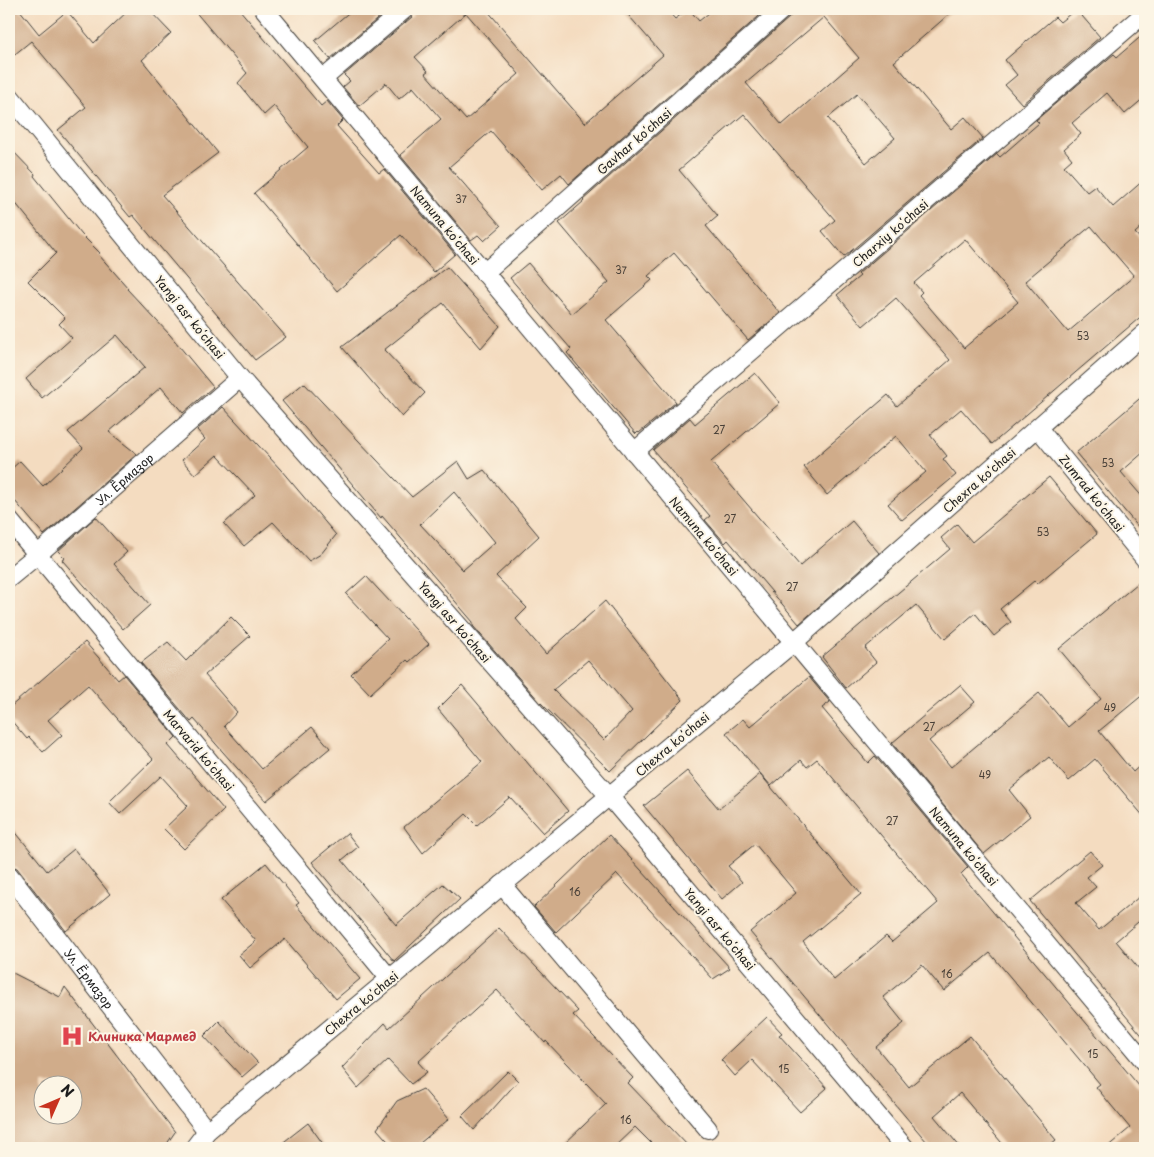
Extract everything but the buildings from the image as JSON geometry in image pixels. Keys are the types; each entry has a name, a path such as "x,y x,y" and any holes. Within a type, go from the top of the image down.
{"street":[{"name":"Namuna koʻchasi","path":"264,9 1145,1062"},
{"path":"323,79 405,9"},
{"name":"Gavhar koʻchasi","path":"484,273 783,9"},
{"name":"Charxiy koʻchasi","path":"634,452 1145,13"},
{"name":"Yangi asr koʻchasi","path":"9,95 240,378 609,796 905,1148"},
{"name":"Chexra koʻchasi","path":"194,1148 208,1131 794,642 1145,333"},
{"name":"Ул. Ёрмазор","path":"9,578 240,378"},
{"name":"Zumrad koʻchasi","path":"1038,428 1145,559"},
{"name":"Marvarid koʻchasi","path":"9,520 390,979"},
{"name":"Ул. Ёрмазор","path":"9,875 208,1131"},
{"path":"502,885 708,1129"}],"place":[{"name":"Клиника Мармед","path":"72,1036"}]}
